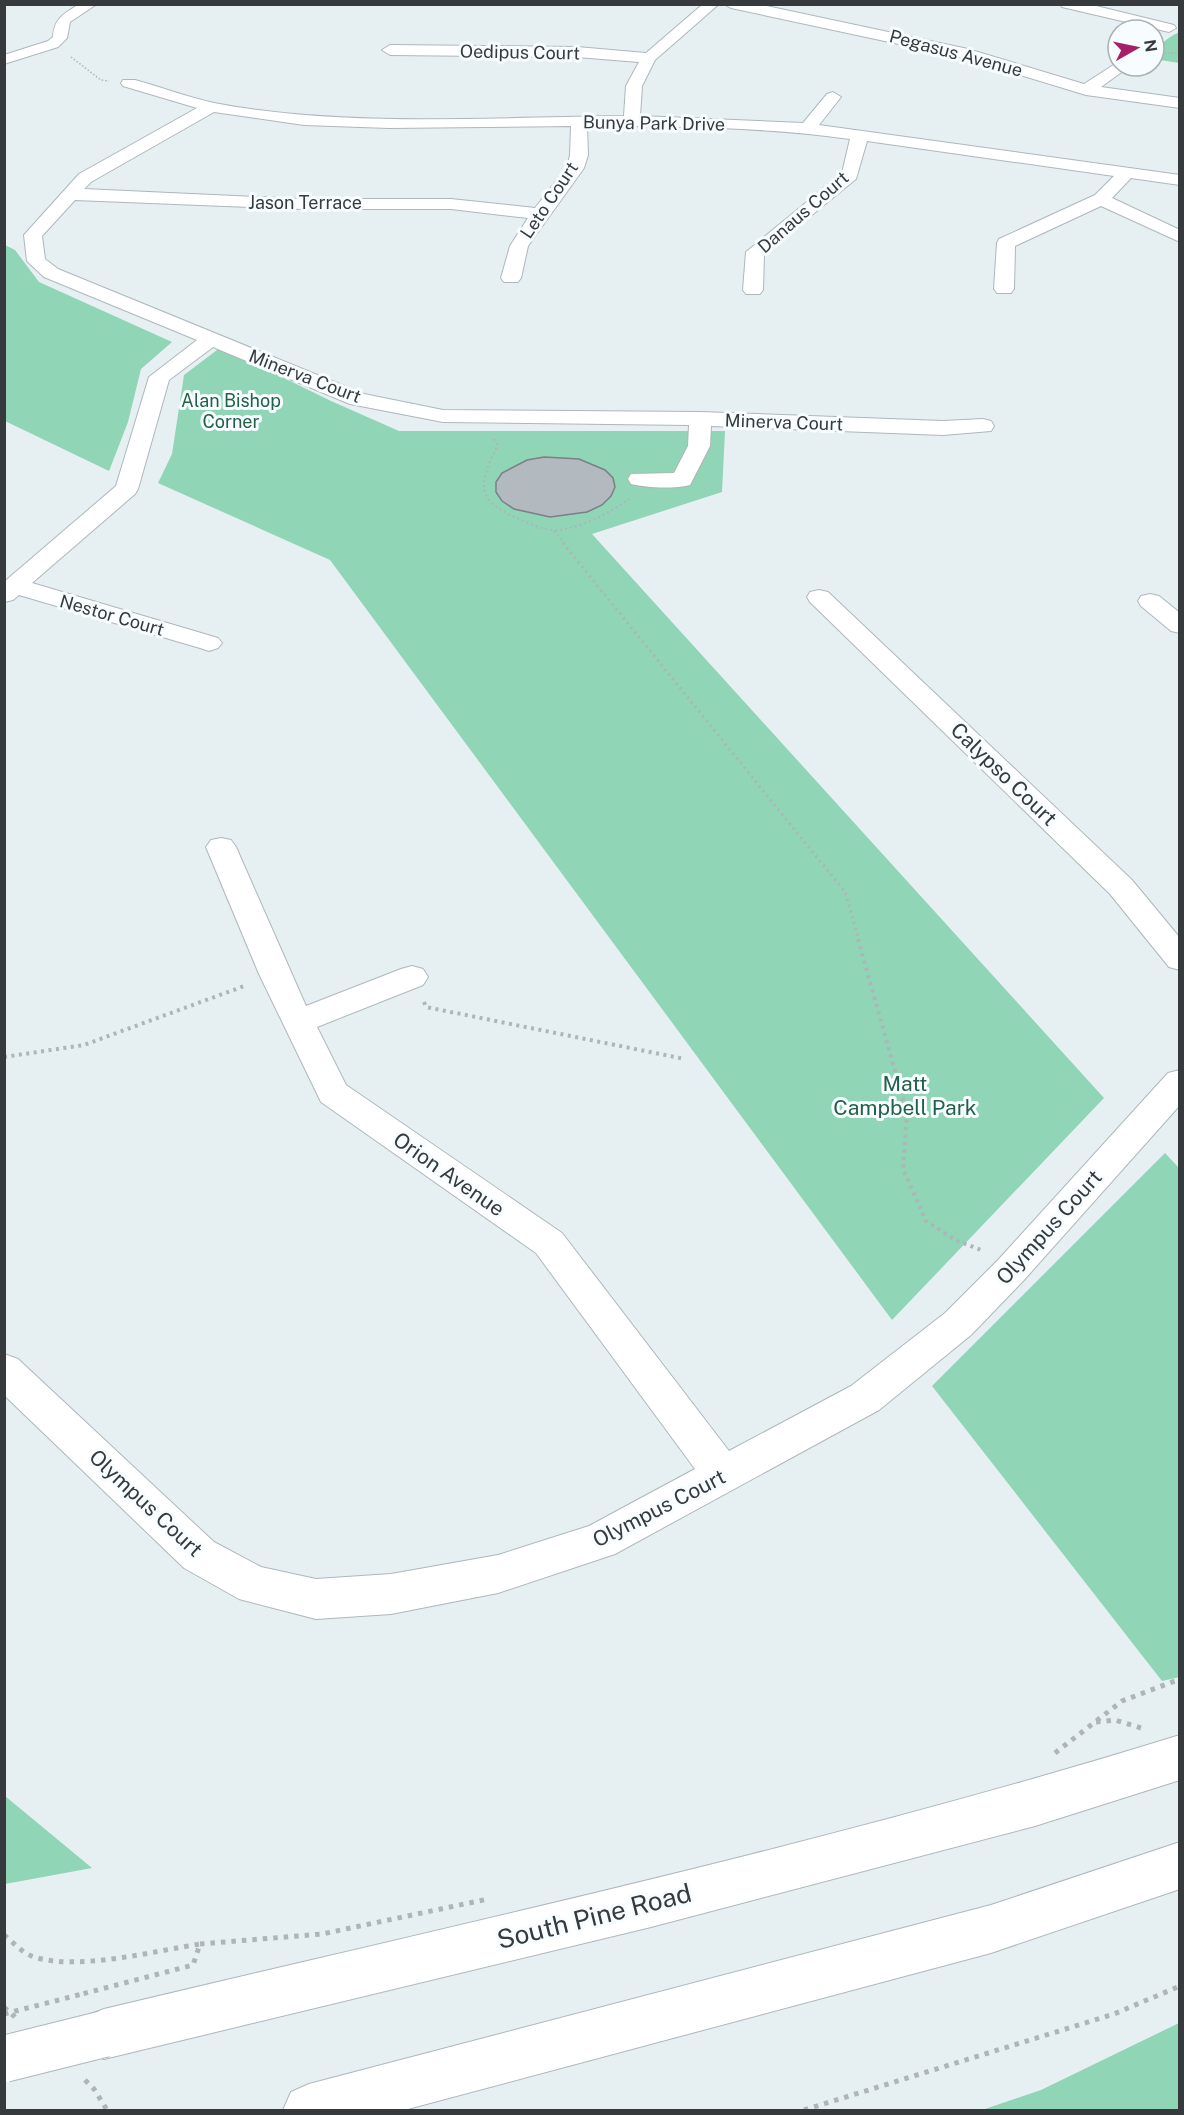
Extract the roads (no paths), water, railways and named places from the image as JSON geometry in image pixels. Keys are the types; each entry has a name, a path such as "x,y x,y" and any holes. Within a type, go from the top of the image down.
{"main road":[{"path":"4,60 53,44 60,38 61,24 65,19 90,4"},
{"path":"632,121 634,86 649,58 712,4"},
{"name":"Pegasus Avenue","path":"731,4 816,20 968,54 1086,90 1179,104"},
{"path":"1067,4 1174,27"},
{"name":"Oedipus Court","path":"390,50 577,52 649,58"},
{"path":"1086,90 1106,77"},
{"name":"Bunya Park Drive","path":"129,83 211,107 260,115 343,122 632,121 808,128 1179,180"},
{"path":"808,128 832,98"},
{"name":"Minerva Court","path":"211,107 85,178 33,235 36,261 51,273 358,399 443,416 700,419 943,428 983,426"},
{"name":"Leto Court","path":"511,278 519,246 575,168 579,155 579,122"},
{"name":"Danaus Court","path":"753,290 754,252 850,175 860,134"},
{"path":"1004,289 1006,243 1101,199 1127,173"},
{"name":"Jason Terrace","path":"70,194 302,204 451,204 540,214"},
{"path":"1101,199 1179,237"},
{"path":"297,225 302,204"},
{"path":"10,590 127,489 159,377 211,339"},
{"path":"639,479 682,480 699,446 700,419"},
{"name":"Nestor Court","path":"10,590 209,643"},
{"name":"Calypso Court","path":"819,597 1121,887 1179,958"},
{"path":"1149,602 1179,626"},
{"name":"Orion Avenue","path":"221,847 275,974 333,1093 549,1243 724,1476"},
{"path":"299,1021 412,977"},
{"name":"Olympus Court","path":"4,1370 199,1555 254,1585 315,1599 392,1594 498,1574 600,1541 865,1398 958,1324 1011,1270 1179,1082"},
{"name":"South Pine Road","path":"4,2059 93,2014 663,1900 1035,1803 1179,1757"},
{"path":"309,2110 991,1929 1179,1865"}],"park label":[{"name":"Alan Bishop Corner","path":"231,410"},
{"name":"Matt Campbell Park","path":"905,1095"}]}
